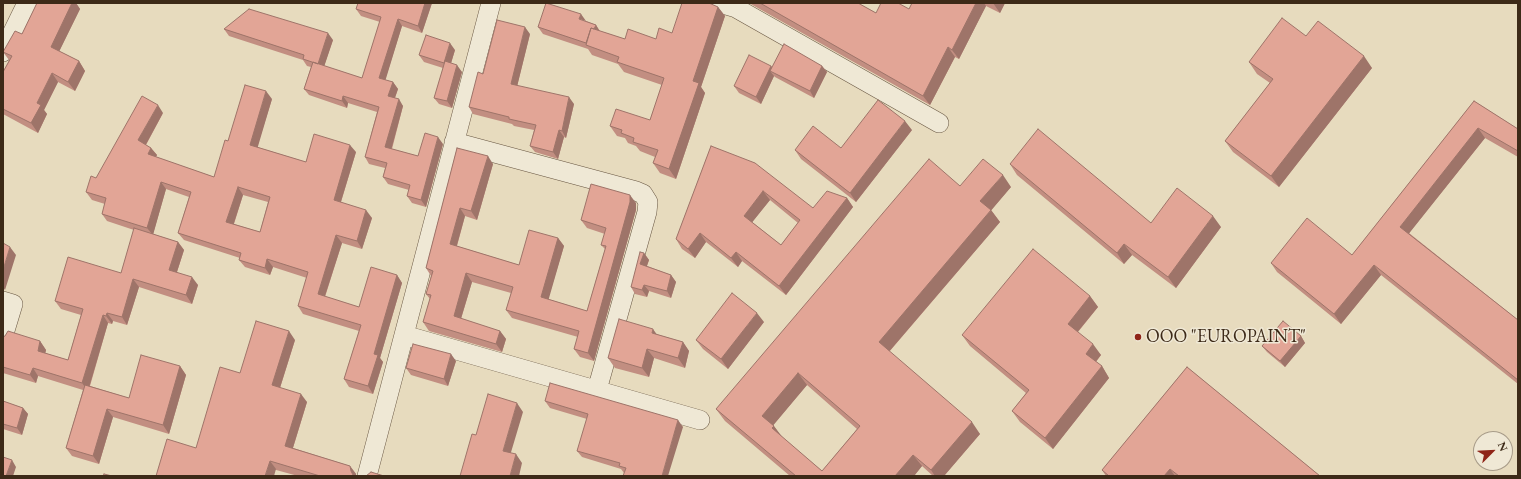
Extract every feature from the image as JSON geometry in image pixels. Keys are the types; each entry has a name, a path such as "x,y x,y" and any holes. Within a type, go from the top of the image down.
{"street":[{"path":"3,52 27,3"},
{"path":"367,476 491,3"},
{"path":"719,3 736,8 938,123"},
{"path":"454,142 636,191 643,194 648,202 648,212 597,390"},
{"path":"3,301 13,304 3,337"},
{"path":"404,335 700,420"}],"building":[{"path":"37,3 72,3 51,47 79,61 68,82 52,73 37,103 41,105 31,123 3,109 3,72 12,56 3,52 15,31 22,34"},
{"path":"358,3 425,3 418,26 398,19 379,78 393,82 388,96 399,99 385,147 418,156 425,133 438,137 421,200 407,196 410,185 383,177 387,163 365,157 379,107 343,96 342,101 304,89 313,62 362,78 381,17 356,9"},
{"path":"546,3 581,14 579,19 596,25 594,29 591,28 586,43 538,27"},
{"path":"682,3 709,3 718,7 693,81 699,83 669,169 653,163 658,150 633,142 634,138 621,133 622,130 610,126 616,109 650,120 664,78 617,62 619,57 586,45 591,28 625,39 628,29 656,39 659,28 672,33"},
{"path":"760,3 858,3 876,13 881,3 898,3 909,9 912,3 976,3 952,50 948,47 923,96"},
{"path":"249,9 328,33 318,64 303,59 304,55 224,29"},
{"path":"1282,18 1306,36 1318,21 1364,56 1271,176 1225,141 1273,79 1249,62"},
{"path":"497,20 525,27 511,84 569,97 562,131 559,130 553,152 530,146 536,125 509,119 509,117 469,107 478,72 483,74"},
{"path":"426,35 450,43 444,63 419,55"},
{"path":"784,44 822,66 810,91 770,71"},
{"path":"749,55 771,66 756,97 734,86"},
{"path":"445,61 457,65 447,101 434,98"},
{"path":"245,85 266,91 250,145 306,162 314,134 350,145 334,200 366,210 357,241 336,235 318,294 359,307 371,267 397,275 374,354 378,355 368,386 344,379 361,325 298,306 308,272 267,259 265,268 239,260 241,253 178,233 191,192 161,182 147,228 102,214 106,198 86,192 91,176 96,178 142,96 158,105 138,140 151,148 148,154 214,177 225,140 228,141","holes":["238,187 270,197 260,232 226,222"]},
{"path":"878,100 905,121 850,193 795,150 813,126 841,148"},
{"path":"1474,101 1518,129 1518,151 1478,128 1400,227 1518,320 1518,380 1374,265 1334,314 1271,263 1307,218 1352,255"},
{"path":"1038,129 1151,223 1177,188 1213,216 1168,277 1124,244 1117,253 1010,164"},
{"path":"711,146 755,163 813,208 827,191 847,198 779,286 736,252 731,258 700,233 688,249 676,239","holes":["763,191 800,220 781,245 744,216"]},
{"path":"457,148 488,156 471,211 460,208 450,244 519,265 529,230 558,238 541,297 587,311 606,246 601,245 606,228 581,220 591,184 630,195 630,202 588,353 574,349 579,331 506,310 513,287 466,273 454,316 500,331 496,344 423,322 431,295 426,294 433,271 426,268"},
{"path":"929,159 960,186 983,159 1003,175 980,201 991,210 879,342 972,422 931,470 913,455 895,476 796,476 716,409","holes":["798,373 860,426 822,471 772,428 774,426 762,416"]},
{"path":"134,228 178,242 169,270 192,277 186,295 133,279 122,317 107,313 106,316 103,315 82,383 33,368 30,375 3,367 3,337 8,331 40,341 38,351 68,360 83,309 55,301 68,257 121,273"},
{"path":"3,243 10,247 3,270"},
{"path":"1033,249 1090,296 1068,324 1093,344 1086,354 1102,366 1045,438 1012,411 1029,390 962,335"},
{"path":"640,252 644,253 640,264 671,275 667,291 644,285 642,290 631,287"},
{"path":"732,293 757,313 721,359 696,340"},
{"path":"619,319 653,329 652,333 683,342 678,358 647,349 642,368 608,358"},
{"path":"256,321 289,331 272,385 301,394 285,446 350,466 353,475 355,476 320,476 270,461 265,476 156,476 167,439 196,448 220,367 240,373"},
{"path":"1283,321 1301,336 1280,361 1262,346"},
{"path":"413,344 451,354 444,379 406,368"},
{"path":"141,355 180,366 163,425 107,409 93,456 66,448 85,385 129,398"},
{"path":"1187,367 1320,476 1179,476 1170,469 1164,476 1109,476 1102,470"},
{"path":"550,383 678,420 662,476 623,476 626,468 619,466 620,463 577,451 588,414 545,401"},
{"path":"488,394 517,403 503,451 516,454 510,476 460,476 472,434 476,435"},
{"path":"3,401 23,408 17,428 3,424"},
{"path":"3,457 12,460 6,476 3,476"},
{"path":"371,472 384,476 366,476"}],"place":[{"name":"OOO \"EUROPAINT\"","path":"1138,337"}]}
